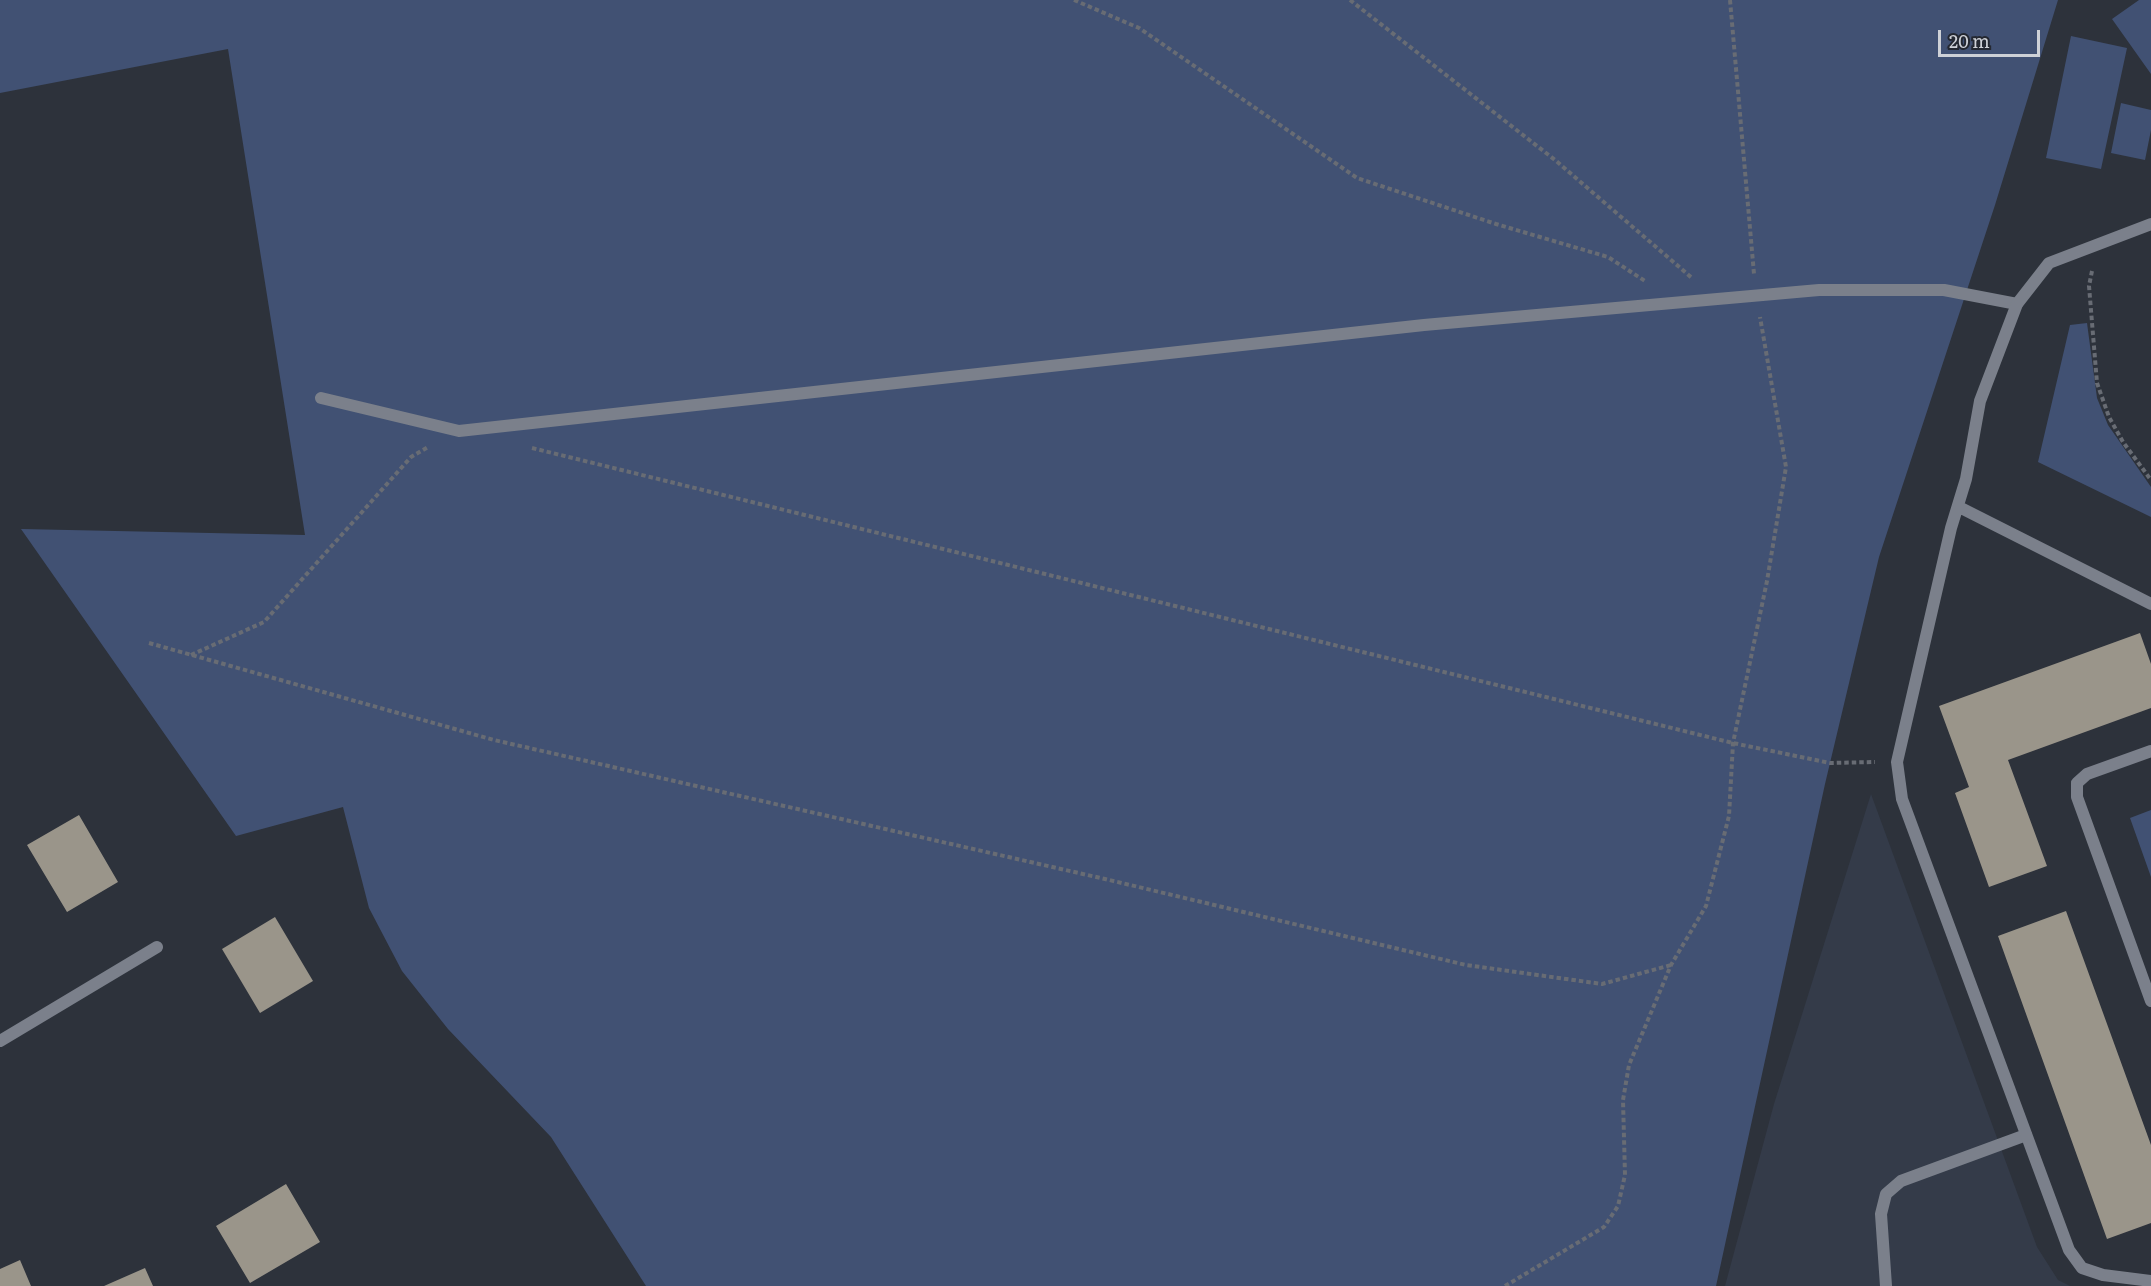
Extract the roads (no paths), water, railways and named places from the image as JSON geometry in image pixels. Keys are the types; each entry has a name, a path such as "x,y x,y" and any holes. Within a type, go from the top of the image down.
{"street":[{"path":"2151,224 2049,263 2016,304 1980,401 1959,507 1951,528 1897,762 1902,798 2069,1250 2082,1268 2103,1275 2151,1281"},
{"path":"321,398 459,431 1412,326 1819,290 1944,290 2016,304"},
{"path":"1959,507 2151,604"},
{"path":"2151,751 2087,774 2077,783 2077,797 2151,1001"},
{"path":"0,1041 157,947"},
{"path":"1886,1286 1881,1214 1886,1194 1901,1181 2026,1135"}]}
